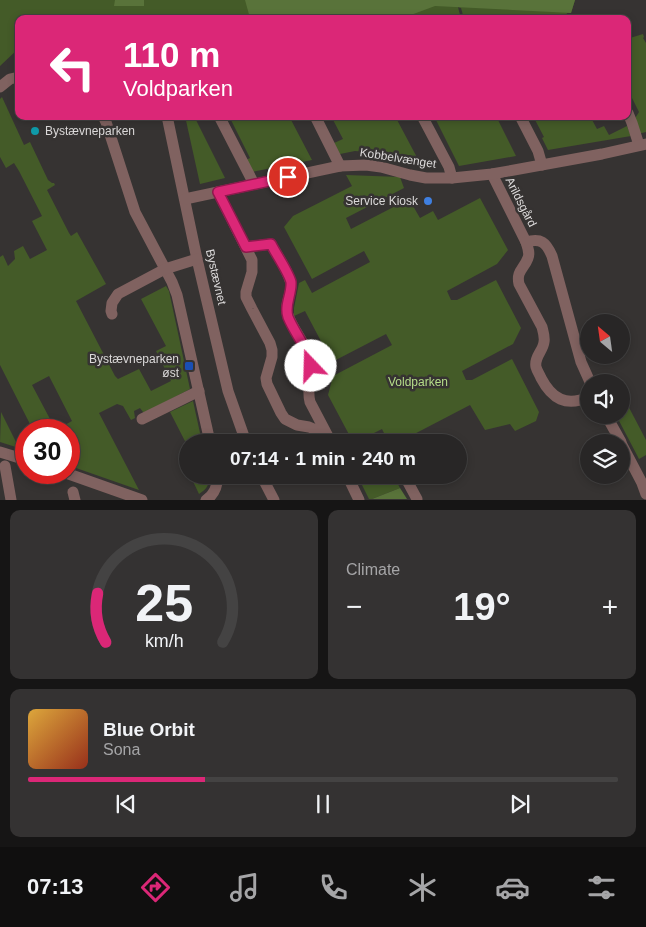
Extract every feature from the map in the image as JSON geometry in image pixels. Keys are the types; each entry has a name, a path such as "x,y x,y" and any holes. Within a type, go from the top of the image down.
{"street":[{"path":"0,87 10,79 15,78"},
{"path":"105,120 135,212 177,295 208,434"},
{"name":"Bystævnet","path":"169,120 228,391 243,434"},
{"path":"221,120 254,184"},
{"path":"318,120 340,166"},
{"name":"Kobbelvænget","path":"424,120 449,167 452,178"},
{"path":"522,120 538,151 542,165"},
{"name":"Kobbelvænget","path":"185,200 340,166 366,165 381,167 426,178 452,178 492,174 642,145 631,120"},
{"name":"Arildsgård","path":"492,174 526,242 529,252 518,278 519,284 544,334 544,342 536,360 536,368 547,389 554,396 572,402 580,400"},
{"path":"218,192 252,260 252,272 246,297 272,350 266,378 267,384 285,419 297,425 309,427 322,434"},
{"name":"Arildsgård","path":"526,242 538,240 548,248 552,256 581,362 586,374"},
{"path":"246,247 271,244 289,277 291,290 286,307 288,316 310,357 308,396 327,434"},
{"path":"112,314 112,303 118,294 165,269 198,259"},
{"path":"142,419 199,391"},
{"path":"0,452 15,457"},
{"path":"630,460 646,494"},
{"path":"5,466 11,500"},
{"path":"80,478 142,500"},
{"path":"206,500 215,492 217,484"},
{"path":"266,484 274,500"},
{"path":"352,484 360,500"},
{"path":"409,484 417,499"}],"green space":[{"path":"0,0 575,0 571,13 567,13 566,15 463,15 461,8 458,7 460,15 15,15 15,52 0,66"},
{"path":"115,0 144,0 144,6 114,6"},
{"path":"245,0 575,0 571,13 435,6 411,15 249,15"},
{"path":"643,34 646,43 646,132 638,134 634,120 639,112 631,96 631,38"},
{"path":"2,97 24,145 30,142 48,180 54,183 55,185 47,190 69,233 71,236 77,232 106,284 76,301 118,379 139,369 151,391 171,381 156,351 166,346 141,299 166,286 169,291 190,389 145,413 140,408 134,411 135,418 131,420 123,406 117,404 99,413 139,490 80,469 80,419 71,419 49,376 32,385 50,419 27,419 0,365 0,257 3,255 8,266 15,259 14,251 23,246 30,259 47,250 32,221 42,216 14,163 6,168 0,157 0,99"},
{"path":"186,120 196,120 225,178 200,184"},
{"path":"231,120 291,120 312,160 252,172 246,160 250,158"},
{"path":"333,120 397,120 421,165 378,153 355,151 340,154 334,143 343,139"},
{"path":"436,120 498,120 516,156 459,166"},
{"path":"535,120 592,120 597,129 604,126 609,135 627,126 631,136 548,150 542,138 544,137"},
{"name":"Voldparken","path":"346,175 400,177 404,188 346,218 351,229 409,199 420,218 433,211 438,220 480,198 508,250 497,264 447,291 451,300 457,300 496,280 521,328 513,344 462,371 466,380 472,380 512,359 539,412 536,421 515,431 510,424 485,430 470,405 414,434 384,434 382,429 372,434 349,434 328,395 333,376 392,345 386,334 332,362 305,311 294,316 294,308 299,283 305,280 312,293 370,262 364,251 312,279 284,227 293,216 352,186"},
{"path":"193,401 200,434 181,434 170,412"},
{"path":"630,409 646,440 646,455 639,459 630,442 630,434 626,434 621,424 630,424"},
{"path":"1,412 15,440 15,447 0,442"},
{"path":"194,484 208,484 204,490 199,494"},
{"path":"362,484 398,484 400,488 372,499 369,499"},
{"path":"400,488 407,499 372,499"}],"place":[{"name":"Bystævneparken","path":"35,131"},
{"name":"Service Kiosk","path":"428,201"},
{"name":"Bystævneparken øst","path":"189,366"}],"route":[{"path":"288,177 218,192 246,247 271,244 289,277 291,290 286,307 288,316 310,357 311,366"}]}
